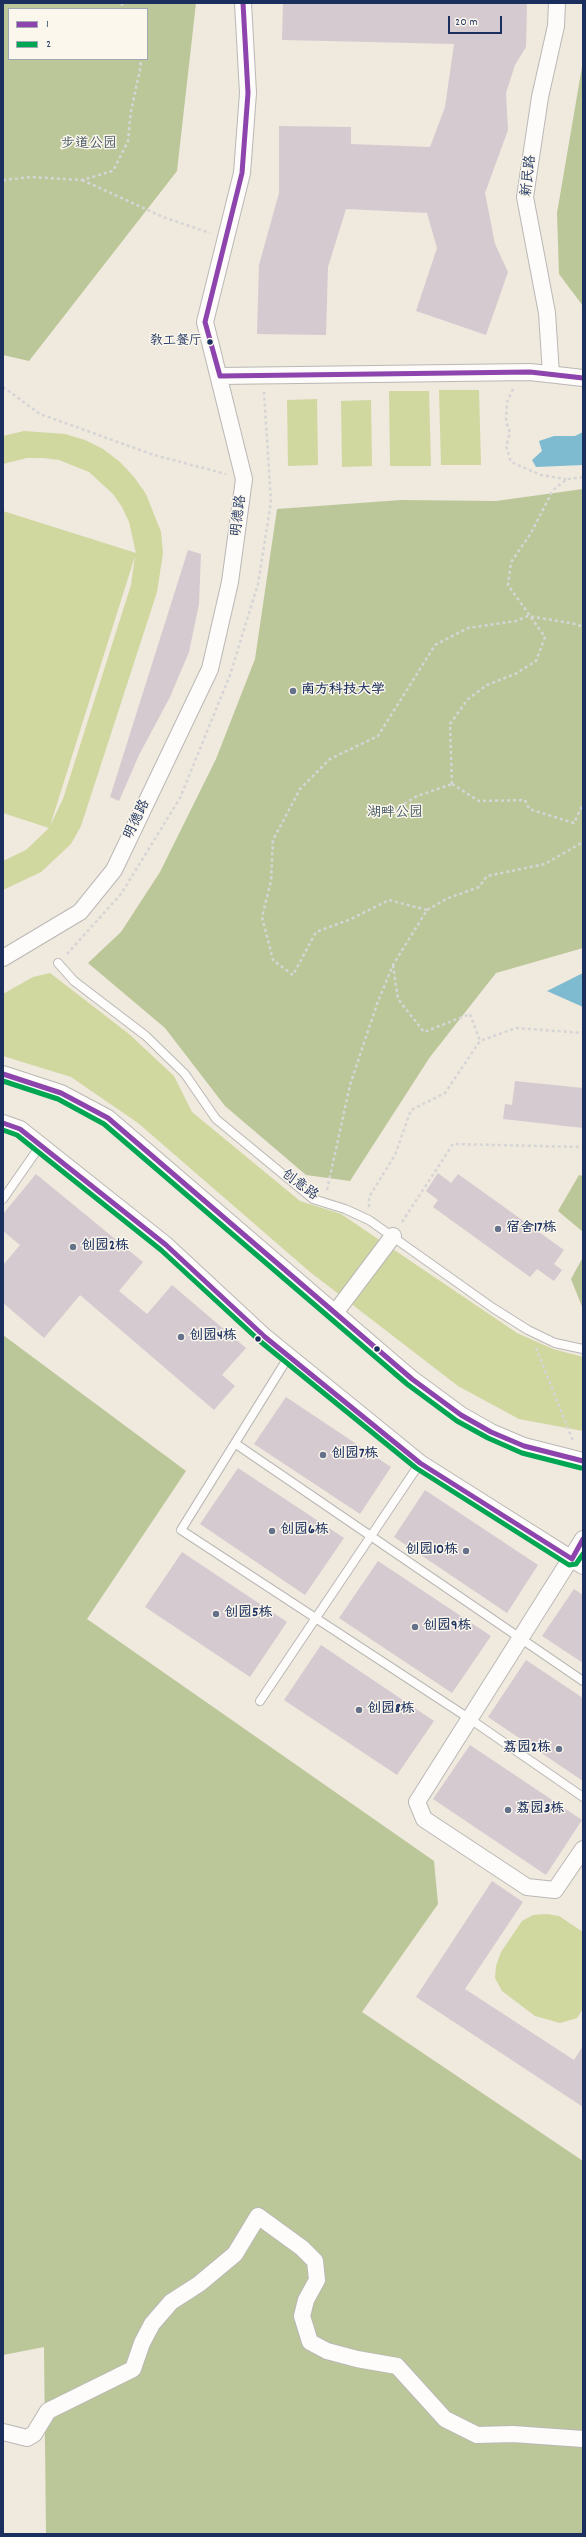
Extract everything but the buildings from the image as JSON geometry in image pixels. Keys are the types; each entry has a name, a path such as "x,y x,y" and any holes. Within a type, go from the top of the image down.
{"street":[{"name":"明德路","path":"3,958 80,912 114,870 210,669 230,582 244,479 220,376 204,322 242,173 247,131 248,93 243,3"},
{"name":"新民路","path":"551,374 547,313 526,197 540,97 556,26 557,3"},
{"path":"220,376 530,372 583,378"},
{"path":"3,1074 61,1093 108,1118 428,1392 471,1421 524,1446 582,1461"},
{"path":"3,1123 20,1129 166,1245 289,1356 420,1463 578,1562"},
{"path":"335,1313 393,1236"},
{"path":"583,1539 578,1562 522,1638 417,1802 424,1819 527,1887 555,1890 583,1849"},
{"path":"3,2432 27,2438 34,2434 48,2411 133,2369 142,2343 152,2324 171,2302 187,2293 235,2254 258,2216 302,2248 315,2261 317,2280 306,2300 302,2316 310,2342 327,2351 397,2366 445,2419 477,2435 513,2434 583,2439"}],"lane":[{"name":"创意路","path":"58,963 74,981 146,1036 185,1074 216,1119 313,1199 369,1220 493,1308 528,1330 555,1343 583,1349"},
{"path":"3,1199 40,1146"},
{"path":"289,1356 182,1530 470,1719 583,1797"},
{"path":"236,1444 372,1534 583,1681"},
{"path":"260,1701 420,1463"}],"path":[{"path":"3,180 31,177 82,180 113,171 128,141 131,110 141,65 139,60"},
{"path":"82,180 163,217 226,237"},
{"path":"530,372 530,382 516,386 510,392 507,402 506,421 510,433 506,446 512,462 541,475 567,479 583,477"},
{"path":"3,387 40,414 154,455 244,479"},
{"path":"452,784 450,724 468,699 487,685 515,674 536,661 545,637 528,616 508,585 511,562 532,533 553,490 567,479"},
{"path":"428,910 390,900 351,919 316,932 293,975 273,960 262,917 271,881 273,840 300,789 330,759 378,736 435,645 468,628 516,621 528,616 576,624 583,627"},
{"path":"452,784 479,801 525,800 529,809 574,823 583,804"},
{"path":"399,807 417,796 452,784"},
{"path":"329,1204 327,1190 350,1085 377,1004 394,965 428,910 446,899 479,887 487,876 545,864 583,842"},
{"path":"394,965 398,999 424,1032 470,1014 480,1041"},
{"path":"369,1220 369,1197 395,1155 410,1110 445,1093 480,1041 516,1028 583,1033"},
{"path":"393,1236 453,1144 583,1147"},
{"path":"528,1330 582,1461"}],"green space":[{"name":"步道公园","path":"3,3 196,3 177,171 29,361 3,355"},
{"path":"583,61 583,306 559,274 557,213"},
{"path":"439,390 479,390 481,465 441,465"},
{"path":"389,391 429,391 431,466 390,466"},
{"path":"317,399 318,465 288,466 287,400"},
{"path":"371,400 372,466 342,467 341,401"},
{"path":"24,431 65,434 85,440 103,449 120,462 134,477 146,494 161,532 163,553 157,592 81,826 71,844 41,872 3,890 3,861 26,850 49,828 3,813 3,511 136,553 129,522 122,507 113,494 89,472 59,460 43,458 27,458 3,464 3,436","holes":["135,556 131,585 63,799 50,826"]},
{"name":"湖畔公园","path":"583,489 583,948 496,973 430,1057 350,1181 306,1175 225,1106 165,1028 88,963 121,932 160,872 216,759 255,659 277,509 401,500 496,501"},
{"path":"50,973 129,1034 174,1076 192,1112 300,1201 341,1214 517,1333 553,1349 583,1357 583,1431 519,1419 458,1386 310,1272 138,1123 71,1077 3,1056 3,994 33,977"},
{"path":"579,1175 583,1176 583,1232 558,1211"},
{"path":"583,1257 583,1309 571,1279"},
{"path":"3,1335 186,1471 87,1619 434,1861 438,1904 362,2012 583,2161 583,2534 46,2534 44,2347 3,2355"},
{"path":"547,1914 559,1916 583,1932 583,2009 577,2018 560,2023 535,2016 502,1991 495,1978 496,1966 501,1952 522,1921 533,1915"}],"water":[{"path":"583,432 583,465 536,467 532,460 542,451 539,441 554,436 575,436"},
{"path":"583,973 583,1007 547,991"}],"transit line":[{"name":"1","path":"220,376 205,322 242,173 248,93 243,3"},
{"name":"1","path":"220,376 530,372 583,378"},
{"name":"1","path":"3,1074 61,1093 108,1118 412,1379 461,1415 491,1432 524,1446 583,1461"},
{"name":"2","path":"3,1081 58,1099 104,1124 407,1384 457,1421 488,1438 522,1453 581,1468"},
{"name":"1","path":"3,1123 20,1129 166,1245 265,1337 420,1463 572,1559 583,1539"},
{"name":"2","path":"3,1130 17,1135 161,1250 261,1342 416,1468 569,1565 576,1564 583,1554"}],"place":[{"name":"教工餐厅","path":"210,342"},
{"name":"南方科技大学","path":"293,691"},
{"name":"宿舍17栋","path":"498,1229"},
{"name":"创园2栋","path":"73,1247"},
{"name":"创园4栋","path":"181,1337"},
{"name":"创园7栋","path":"323,1455"},
{"name":"创园6栋","path":"272,1531"},
{"name":"创园10栋","path":"466,1551"},
{"name":"创园5栋","path":"216,1614"},
{"name":"创园9栋","path":"415,1627"},
{"name":"创园8栋","path":"359,1710"},
{"name":"荔园2栋","path":"559,1749"},
{"name":"荔园3栋","path":"508,1810"}]}
